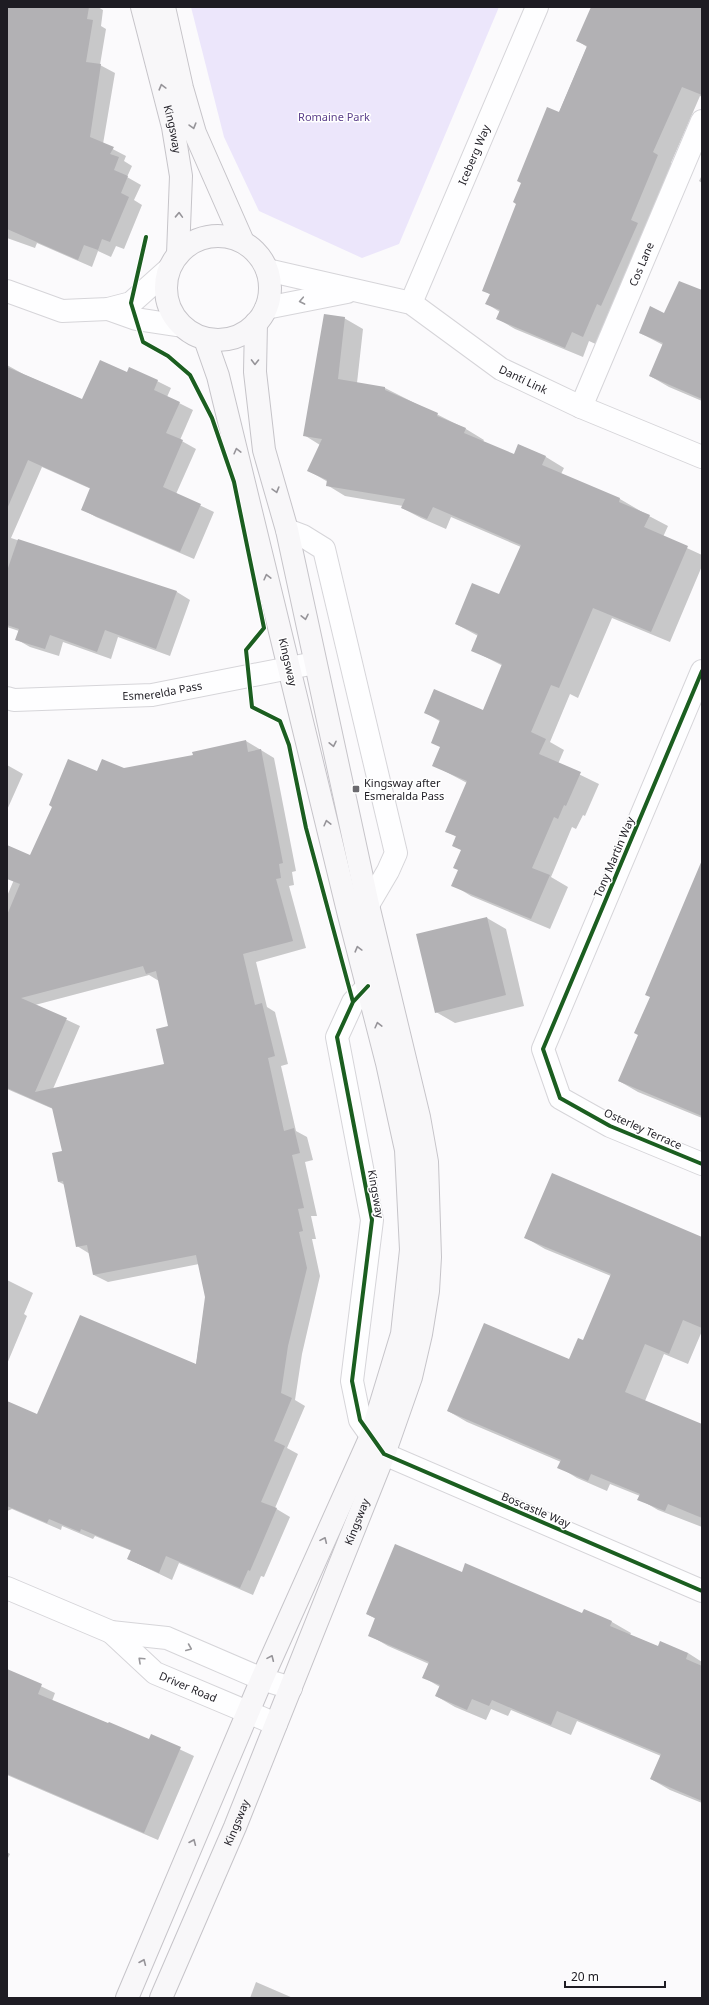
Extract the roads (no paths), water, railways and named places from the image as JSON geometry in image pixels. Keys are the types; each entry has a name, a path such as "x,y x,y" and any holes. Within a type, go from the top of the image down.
{"main road":[{"name":"Kingsway","path":"142,7 173,127 181,176 174,262 166,284 167,300 172,314 182,326 205,339 218,340 232,338 245,332 261,316"},
{"name":"Kingsway","path":"161,1998 235,1827 384,1454 411,1377 422,1334 428,1291 427,1162 419,1117 368,905 287,530 264,450 255,372 261,316 269,295 267,270 261,259 243,242 195,133 182,88 164,7"},
{"name":"Kingsway","path":"174,262 192,243 208,237 226,237 243,242"},
{"name":"Kingsway","path":"127,1998 262,1679 371,1436 402,1334 411,1250 406,1150 368,986 349,915 218,376 205,339"}],"street":[{"name":"Iceberg Way","path":"411,303 536,7"},
{"name":"Cos Lane","path":"581,407 702,121"},
{"path":"7,291 62,311 108,309 130,303 174,262"},
{"name":"Danti Link","path":"267,270 411,303 501,369 581,407 702,457"},
{"name":"Danti Link","path":"261,316 354,291"},
{"path":"108,309 136,319 182,326"},
{"path":"287,530 303,536 324,549 396,853 388,871 368,905"},
{"name":"Esmerelda Pass","path":"7,698 14,700 152,695 316,663"},
{"name":"Tony Martin Way","path":"543,1049 702,671"},
{"name":"Kingsway","path":"368,986 353,1002 337,1037 372,1220 352,1381 360,1420 371,1436"},
{"name":"Osterley Terrace","path":"543,1049 560,1098 610,1126 702,1164"},
{"path":"371,1436 384,1454"},
{"name":"Boscastle Way","path":"384,1454 702,1590"},
{"name":"Driver Road","path":"7,1588 111,1632 167,1638 262,1679 291,1688"},
{"name":"Driver Road","path":"111,1632 155,1673 276,1724"}],"place":[{"name":"Kingsway after Esmeralda Pass","path":"356,789"}],"park label":[{"name":"Romaine Park","path":"334,117"}]}
